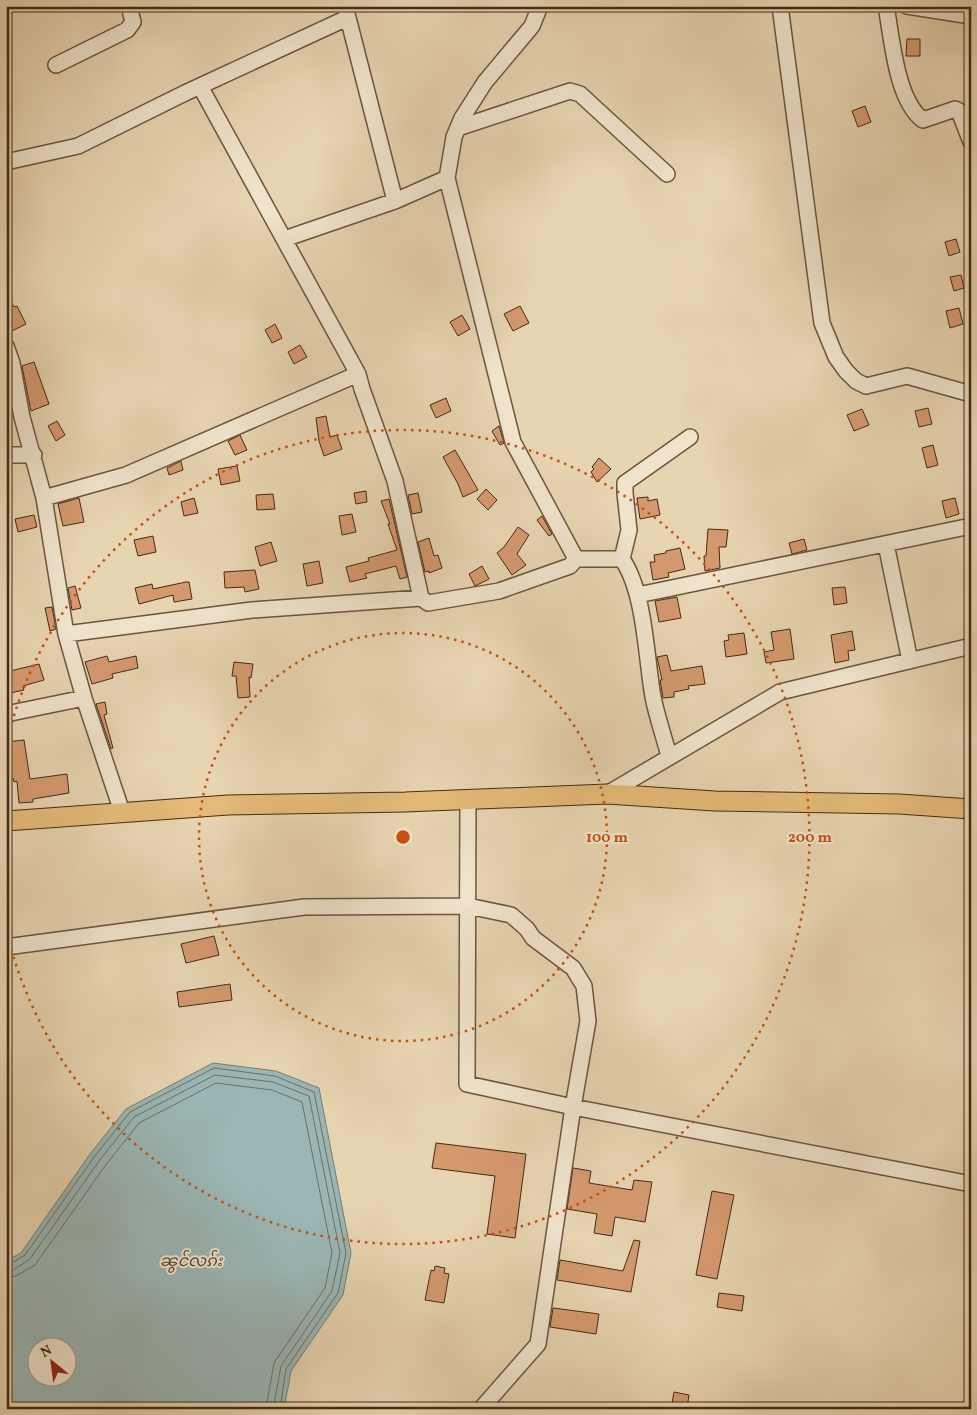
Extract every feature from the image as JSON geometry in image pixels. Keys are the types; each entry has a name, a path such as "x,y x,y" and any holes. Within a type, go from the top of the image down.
{"main road":[{"path":"6,821 228,805 607,794 715,801 899,804 971,809"}],"street":[{"path":"56,65 127,30 133,22 129,6"},
{"path":"540,6 532,26 485,82 462,118 454,137 447,178 513,442 576,559"},
{"path":"780,6 822,323 836,357 856,381 866,386 907,376 971,394"},
{"path":"886,6 901,86 909,102 924,120 955,109 959,111 971,142"},
{"path":"906,6 971,16"},
{"path":"6,162 78,146 346,12 395,201"},
{"path":"200,86 358,374 395,481 421,598"},
{"path":"458,128 570,91 580,94 667,174"},
{"path":"286,243 290,237 395,201 447,178"},
{"path":"6,346 12,363 22,417 34,455 44,498 66,634 84,698 122,812"},
{"path":"44,498 126,475 358,374"},
{"path":"669,756 654,699 638,595 630,570 622,559 629,530 624,493 625,484 690,437"},
{"path":"6,455 34,455"},
{"path":"638,595 971,526"},
{"path":"886,544 910,661"},
{"path":"66,634 252,610 421,598 428,603 499,591 570,566 576,559 622,559"},
{"path":"607,794 780,692 971,646"},
{"path":"6,714 84,698"},
{"path":"468,799 467,1084 573,1107 971,1184"},
{"path":"6,947 304,907 468,906 511,915 527,929 533,938 573,968 584,986 588,1021 573,1107 538,1344 481,1409"}],"water":[{"name":"ၼွင်လၵ်း","path":"213,1063 276,1071 319,1088 351,1253 343,1295 291,1371 284,1409 6,1409 6,1261 21,1253 90,1154 126,1109"}],"building":[{"path":"907,39 920,39 920,56 906,56"},
{"path":"865,106 871,122 858,127 852,111"},
{"path":"956,239 960,252 949,256 945,242"},
{"path":"961,275 964,288 954,291 950,277"},
{"path":"6,291 14,307 17,306 26,324 10,332 6,325"},
{"path":"520,306 529,323 513,331 504,314"},
{"path":"959,308 963,324 950,328 946,311"},
{"path":"462,315 470,329 458,336 450,322"},
{"path":"275,324 282,338 272,343 265,330"},
{"path":"300,345 307,357 294,364 288,352"},
{"path":"34,362 49,404 31,411 22,366"},
{"path":"446,398 451,411 436,418 430,405"},
{"path":"928,408 932,424 919,427 915,411"},
{"path":"862,409 869,425 854,431 847,415"},
{"path":"326,416 330,437 337,435 342,449 324,456 319,441 316,418"},
{"path":"57,421 65,435 56,441 48,426"},
{"path":"499,426 504,443 500,445 492,431"},
{"path":"240,435 247,450 235,455 228,441"},
{"path":"933,445 938,465 927,468 922,448"},
{"path":"455,450 478,490 463,497 443,457"},
{"path":"599,458 611,469 597,482 591,472 594,469 592,467"},
{"path":"181,461 183,470 169,475 167,468"},
{"path":"237,466 240,481 221,485 218,469"},
{"path":"486,489 497,500 488,510 477,499"},
{"path":"366,491 367,502 356,504 354,493"},
{"path":"418,493 422,512 412,514 408,495"},
{"path":"273,494 275,509 257,510 256,495"},
{"path":"648,497 648,501 657,499 660,515 640,519 637,498"},
{"path":"79,498 84,522 63,526 58,504"},
{"path":"194,498 198,513 184,516 181,502"},
{"path":"955,498 959,514 946,518 942,501"},
{"path":"389,499 407,577 400,579 396,566 365,574 367,578 350,582 346,567 369,561 368,558 397,550 381,501"},
{"path":"352,514 356,532 342,535 339,516"},
{"path":"34,515 37,527 18,532 15,519"},
{"path":"542,516 552,534 549,536 537,520"},
{"path":"518,527 529,535 517,554 526,565 512,575 497,553 504,547"},
{"path":"708,529 728,530 726,547 719,547 720,568 705,571 704,556 706,556"},
{"path":"153,536 156,552 138,556 134,540"},
{"path":"429,538 434,556 438,555 442,568 429,573 429,571 425,572 418,542"},
{"path":"804,539 807,550 792,554 789,543"},
{"path":"271,542 277,561 260,566 255,547"},
{"path":"680,548 685,569 668,573 669,577 653,580 650,562 655,562 654,555"},
{"path":"319,561 323,583 307,586 303,564"},
{"path":"482,566 489,579 475,586 469,574"},
{"path":"255,570 259,589 245,592 244,587 225,588 224,572"},
{"path":"189,582 192,599 174,602 173,595 139,604 135,588 152,584 153,589"},
{"path":"75,586 81,608 72,610 68,588"},
{"path":"845,587 847,603 834,605 832,588"},
{"path":"677,597 681,618 659,622 655,601"},
{"path":"52,607 56,629 50,631 45,608"},
{"path":"790,629 794,659 766,663 764,652 774,650 771,632"},
{"path":"852,631 855,650 848,651 849,660 835,663 831,635"},
{"path":"744,633 747,654 726,657 724,641 729,640 728,635"},
{"path":"667,655 671,671 702,666 705,684 688,686 689,689 674,692 674,697 663,698 660,680 662,680 657,657"},
{"path":"107,656 109,662 136,656 138,668 112,674 113,678 92,684 85,662"},
{"path":"234,662 253,664 251,678 249,677 250,697 238,698 236,676 232,676"},
{"path":"39,664 44,680 23,686 24,690 6,694 6,672"},
{"path":"105,702 107,714 104,715 113,748 111,749 96,704"},
{"path":"24,740 30,779 67,774 69,793 33,799 33,802 19,803 17,781 14,782 13,778 6,779 6,742"},
{"path":"214,936 219,955 186,963 181,944"},
{"path":"230,984 232,1000 179,1007 177,992"},
{"path":"436,1143 526,1154 515,1238 487,1234 495,1176 432,1168"},
{"path":"573,1168 591,1171 589,1183 632,1190 634,1180 652,1182 645,1222 615,1217 612,1236 594,1233 597,1214 567,1209"},
{"path":"712,1191 734,1195 717,1279 696,1275"},
{"path":"634,1240 640,1241 631,1292 557,1280 560,1260 623,1271"},
{"path":"435,1266 445,1268 444,1273 449,1274 444,1303 425,1300 431,1270 434,1271"},
{"path":"719,1293 744,1296 742,1311 717,1307"},
{"path":"553,1308 599,1314 596,1334 550,1327"},
{"path":"674,1392 689,1395 687,1409 671,1409"}]}
